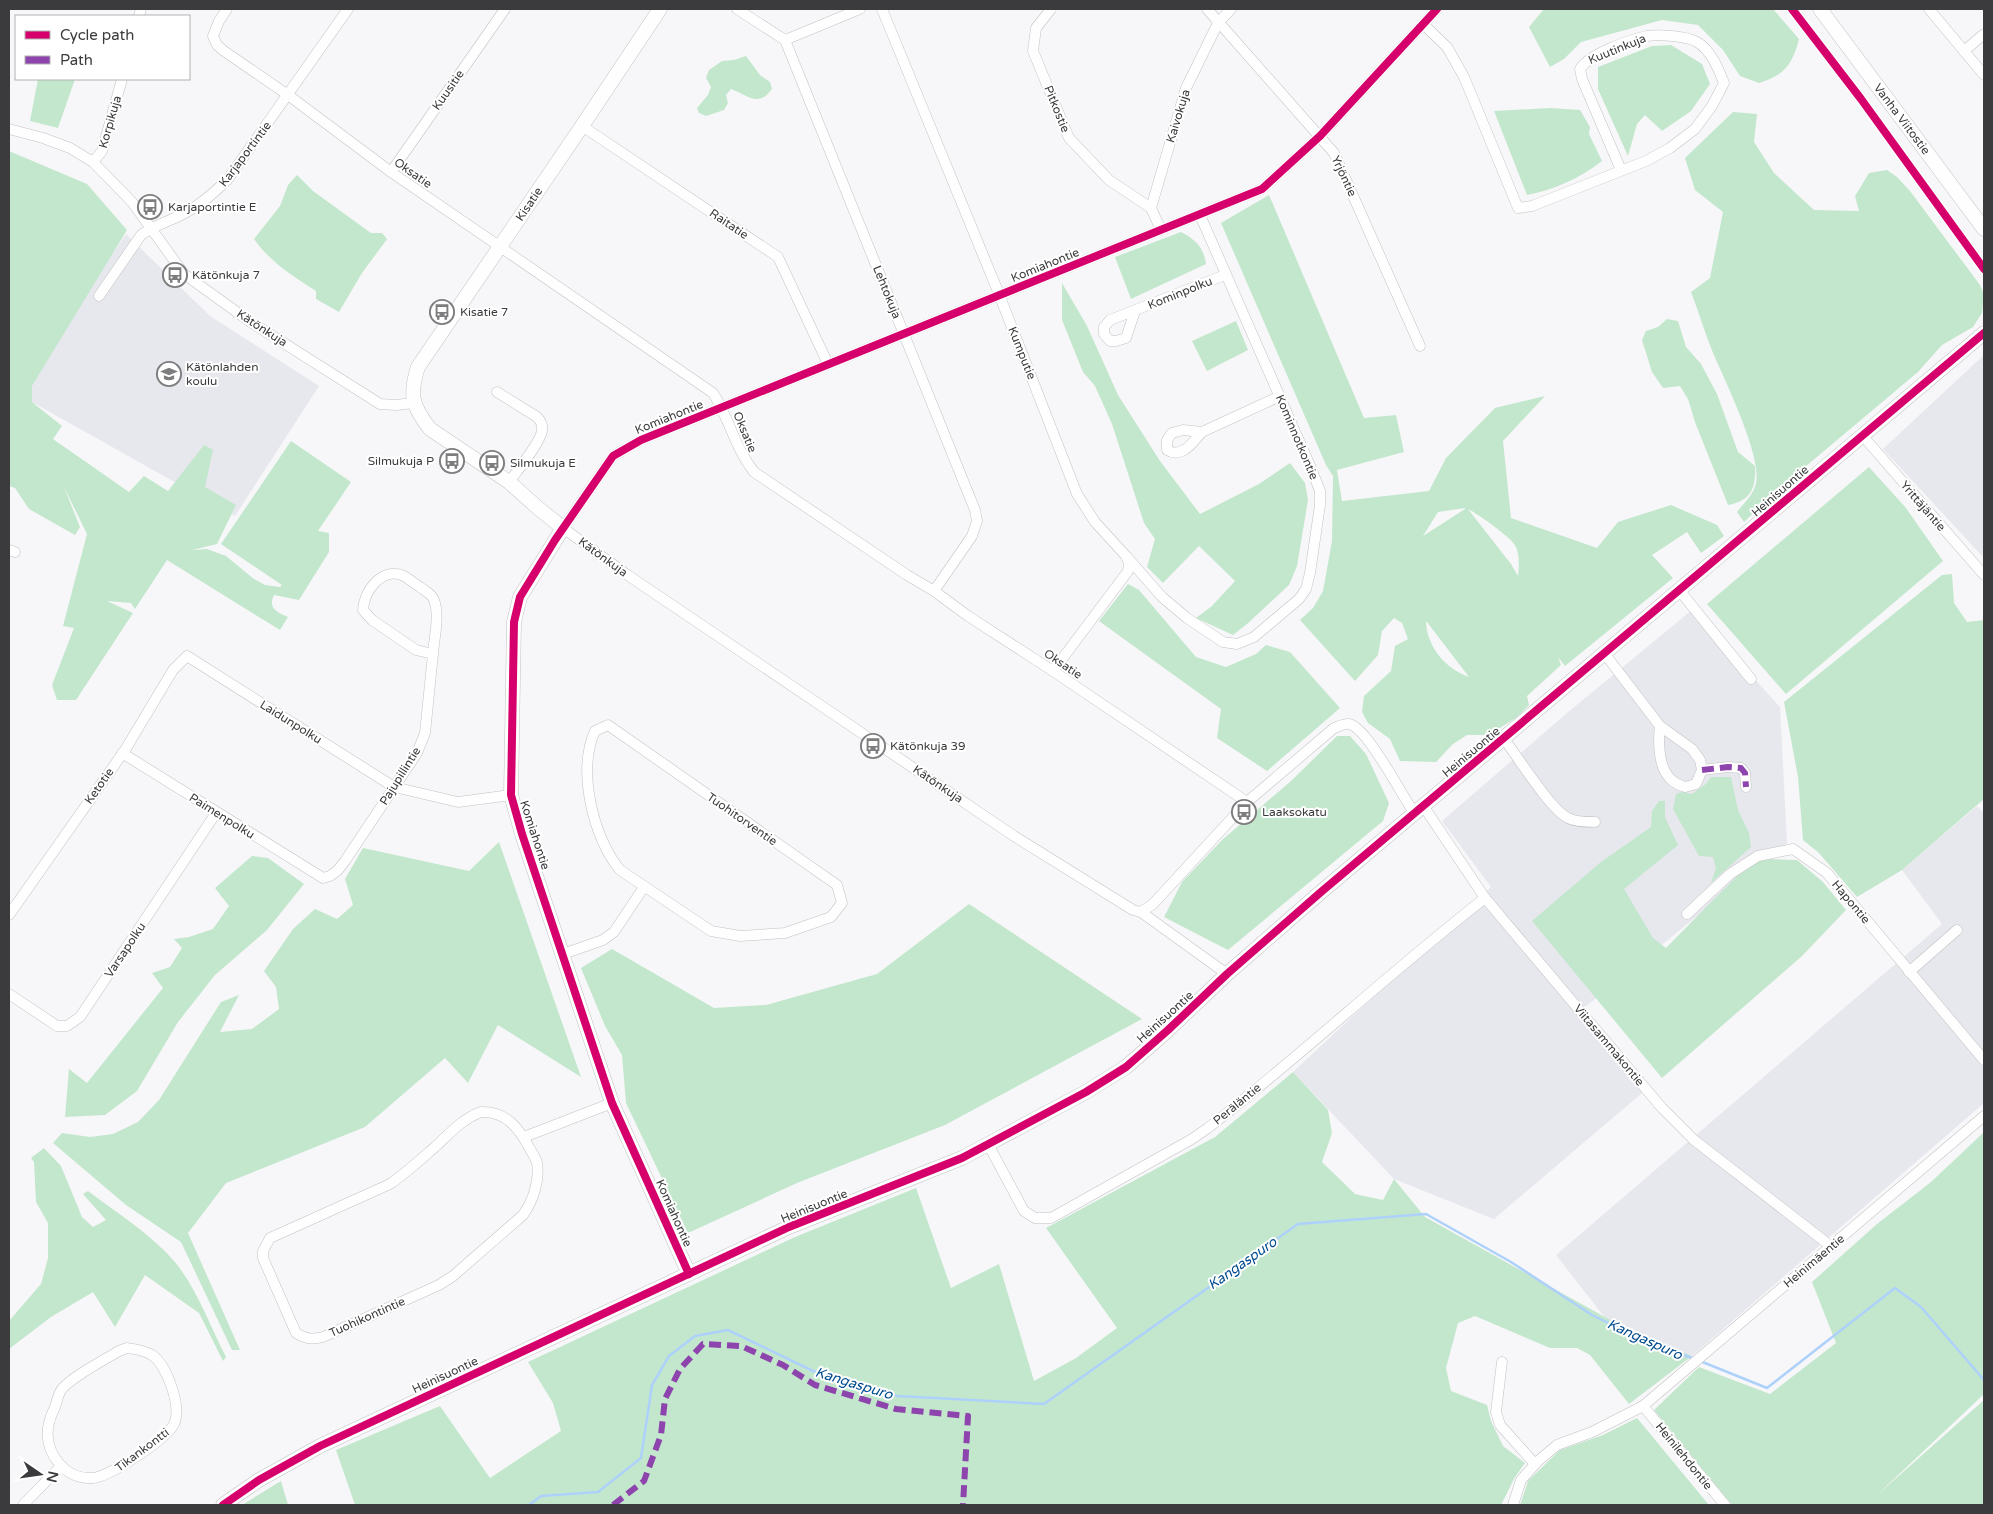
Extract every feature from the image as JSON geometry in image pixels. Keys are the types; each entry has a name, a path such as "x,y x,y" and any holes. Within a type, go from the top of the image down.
{"street":[{"name":"Oksatie","path":"227,9 219,21 213,36 217,45 391,172 713,393 722,408 745,460 754,472 900,571 934,591 968,616 1054,671 1247,802"},
{"name":"Karjaportintie","path":"99,296 141,235 150,228 176,217 212,196 228,179 348,9"},
{"name":"Kuusitie","path":"391,172 505,9"},
{"name":"Kisatie","path":"413,403 412,387 418,367 660,9"},
{"path":"737,9 785,40 860,9"},
{"name":"Kumputie","path":"882,9 1077,494 1095,522 1126,556"},
{"name":"Pitkostie","path":"1051,9 1036,28 1033,51 1068,138 1109,180 1151,208"},
{"name":"Yrjöntie","path":"1207,9 1334,153 1420,346"},
{"name":"Kaivokuja","path":"1151,208 1186,88 1218,23 1231,9"},
{"name":"Komiahontie","path":"689,1274 612,1103 522,834 511,794 514,622 520,597 563,528 613,456 641,440 1262,189 1320,136 1437,9"},
{"name":"Vanha Viitostie","path":"1820,9 1984,229"},
{"path":"1929,9 1984,75"},
{"name":"Kuutinkuja","path":"1423,24 1447,47 1464,77 1518,208 1532,206 1646,161 1670,148 1695,129 1712,106 1724,83 1717,65 1696,41 1672,36 1649,35 1595,56 1584,63 1580,69 1582,78 1621,170"},
{"path":"1964,51 1984,34"},
{"name":"Lehtokuja","path":"785,40 971,497 977,521 972,536 934,591"},
{"name":"Korpikuja","path":"93,162 102,151 122,80"},
{"name":"Raitatie","path":"582,126 778,257 828,364"},
{"name":"Kätönkuja","path":"9,129 44,138 70,148 93,162 132,202 184,274 252,322 380,404 413,403 430,429 510,482 563,528 626,574 1014,836 1133,910 1141,912 1227,974"},
{"path":"1151,208 1161,230"},
{"name":"Kominnotkontie","path":"1126,556 1162,597 1187,618 1223,642 1237,644 1254,637 1299,599 1306,590 1310,573 1320,505 1320,491 1200,215"},
{"name":"Kominpolku","path":"1135,311 1225,275"},
{"name":"Heinisuontie","path":"223,1505 259,1480 320,1446 789,1227 962,1158 1086,1092 1126,1067 1227,974 1604,653 1984,334"},
{"path":"497,392 537,417 541,422 543,430 510,482"},
{"path":"1202,432 1280,396"},
{"name":"Yrittäjäntie","path":"1862,435 1984,575"},
{"path":"1054,671 1124,578 1128,571 1129,563 1126,556"},
{"name":"Pajupillintie","path":"323,878 338,870 345,861 417,753 425,734 433,654 436,609 432,596 403,576 389,574 379,580 368,591 363,603 363,610 372,620 416,650 433,654"},
{"path":"1680,591 1751,679"},
{"path":"1604,653 1660,726 1692,749 1700,760 1702,770 1696,784 1685,787 1673,782 1663,768 1659,741 1660,726"},
{"name":"Laidunpolku","path":"187,656 394,787 458,802 511,794"},
{"name":"Ketotie","path":"9,915 122,753 173,670 187,656"},
{"path":"1141,912 1153,904 1247,802 1334,728 1347,724 1358,728 1371,742 1401,795 1419,810"},
{"name":"Tuohitorventie","path":"608,725 837,885 842,904 831,917 785,933 740,936 712,931 644,887 620,870 612,860 603,841 589,796 586,772 589,743 595,731 608,725"},
{"path":"1504,739 1554,806 1568,818 1582,822 1595,822"},
{"name":"Paimenpolku","path":"122,753 323,878"},
{"path":"1702,770 1728,767 1741,768 1745,773 1746,787"},
{"name":"Viitasammakontie","path":"1419,810 1485,898 1662,1108 1694,1140 1832,1247"},
{"name":"Varsapolku","path":"9,994 57,1026 67,1026 80,1018 216,812"},
{"name":"Hapontie","path":"1687,914 1730,874 1758,856 1793,849 1827,874 1984,1060"},
{"path":"563,954 604,940 614,932 644,887"},
{"name":"Peräläntie","path":"988,1144 1024,1211 1035,1218 1051,1218 1192,1139 1208,1128 1336,1022 1438,934 1485,898"},
{"path":"1909,972 1957,930"},
{"path":"524,1137 612,1103"},
{"name":"Tuohikontintie","path":"481,1112 492,1112 506,1118 524,1137 537,1163 536,1183 529,1206 523,1215 453,1276 432,1288 322,1337 304,1338 296,1333 263,1258 264,1248 270,1238 390,1184 471,1116 481,1112"},
{"name":"Heinimäentie","path":"1513,1505 1521,1480 1535,1464 1557,1445 1592,1432 1625,1417 1643,1406 1984,1116"},
{"name":"Tikankontti","path":"127,1348 152,1355 172,1389 176,1406 174,1423 167,1434 112,1472 97,1478 73,1474 61,1466 54,1455 48,1438 50,1418 61,1391 119,1350 127,1348"},
{"path":"1502,1362 1496,1412 1500,1425 1535,1464"},
{"name":"Heinilehdontie","path":"1643,1406 1725,1505"},
{"path":"23,1505 61,1466"}],"shaded area":[{"name":"Kätönlahden koulu","path":"126,234 210,316 319,386 235,516 32,402 32,386 78,304"},
{"path":"1984,355 1984,558 1883,449"},
{"path":"1692,610 1780,707 1787,843 1584,1008 1649,1087 1494,1219 1394,1179 1293,1072 1491,887 1442,821 1567,713"},
{"path":"1977,806 1984,813 1984,1103 1692,1356 1613,1328 1556,1255 1942,924 1902,870"}],"green space":[{"path":"1544,9 1773,9 1799,39 1786,68 1768,80 1759,83 1740,76 1723,50 1698,25 1662,20 1581,42 1564,59 1550,67 1529,27"},
{"path":"1671,45 1702,64 1710,84 1691,111 1662,131 1645,115 1637,124 1628,156 1598,89 1598,67 1652,46"},
{"path":"746,56 760,75 770,82 772,89 767,95 758,99 748,97 731,89 726,95 728,103 724,110 706,116 699,113 697,108 708,95 711,87 706,78 709,70 722,61"},
{"path":"38,80 75,80 58,128 30,121"},
{"path":"1550,108 1580,110 1590,127 1589,134 1602,161 1585,173 1566,182 1547,190 1527,195 1494,111"},
{"path":"1733,112 1757,114 1754,142 1774,173 1814,210 1859,211 1855,196 1869,173 1887,170 1897,177 1910,191 1980,285 1984,294 1982,313 1973,327 1942,345 1918,372 1780,488 1744,522 1737,512 1755,487 1756,471 1753,455 1741,418 1713,353 1691,292 1710,278 1723,212 1695,190 1685,158"},
{"path":"9,151 87,184 127,230 32,386 32,402 62,426 53,439 129,492 144,476 168,491 204,445 213,450 205,487 236,505 217,544 192,550 207,549 226,556 254,579 265,585 280,587 282,585 221,544 291,441 351,482 318,531 329,533 329,552 299,600 274,595 272,599 274,609 288,617 280,630 167,560 135,609 131,603 107,601 133,613 76,700 57,700 52,685 74,628 63,626 87,534 64,487 80,527 75,535 29,509 15,488 9,486"},
{"path":"297,175 313,191 371,233 382,233 387,239 362,273 339,312 316,299 316,291 275,262 254,239 280,206 288,185"},
{"path":"1269,195 1364,418 1396,415 1404,452 1337,470 1342,501 1429,491 1446,458 1495,408 1545,396 1503,441 1511,518 1597,548 1618,522 1671,505 1717,525 1724,536 1701,553 1687,532 1652,555 1673,578 1565,666 1558,657 1561,665 1527,696 1529,705 1517,717 1489,735 1467,735 1453,744 1436,762 1400,761 1390,739 1368,723 1362,712 1364,696 1391,671 1395,646 1408,639 1402,623 1394,618 1382,631 1378,655 1355,681 1300,620 1313,608 1323,591 1332,541 1333,476 1326,465 1221,223","holes":["1465,509 1423,536 1438,512","1468,509 1507,536 1515,545 1519,565 1518,576 1511,564","1426,622 1469,677 1453,669 1439,656 1427,631"]},
{"path":"1181,232 1198,245 1203,253 1206,264 1131,299 1115,257"},
{"path":"1062,283 1087,326 1118,395 1160,461 1200,514 1259,484 1290,463 1305,483 1308,500 1297,566 1289,585 1233,635 1196,618 1212,606 1235,581 1199,546 1163,583 1147,567 1155,539 1144,523 1112,424 1095,386 1083,372 1062,320"},
{"path":"1667,319 1678,321 1686,347 1701,364 1717,394 1738,452 1755,466 1753,487 1747,497 1736,503 1728,505 1695,422 1688,399 1680,386 1663,388 1652,372 1642,340 1646,331 1658,327"},
{"path":"1236,321 1248,350 1207,371 1192,341"},
{"path":"1869,467 1906,508 1943,561 1786,694 1707,604"},
{"path":"1952,574 1954,603 1967,622 1984,620 1984,799 1902,870 1857,897 1819,853 1803,840 1798,777 1784,702 1942,575"},
{"path":"1128,584 1139,590 1196,657 1226,667 1256,654 1266,645 1290,652 1340,708 1267,771 1217,738 1221,709 1099,621"},
{"path":"1337,736 1350,736 1366,754 1389,803 1383,821 1228,950 1164,917 1182,882 1222,840 1291,781"},
{"path":"1711,777 1731,777 1738,810 1749,833 1751,847 1711,883 1716,868 1713,857 1699,856 1673,809 1676,794 1682,792 1692,794 1706,784"},
{"path":"1659,801 1665,801 1665,817 1678,845 1624,889 1653,938 1666,948 1749,865 1763,859 1797,860 1823,882 1846,910 1802,956 1662,1078 1532,921 1601,862 1651,827 1652,811"},
{"path":"499,842 581,1077 498,1025 468,1083 445,1058 365,1127 226,1183 188,1233 240,1350 232,1350 181,1242 126,1205 53,1143 62,1133 90,1137 113,1134 138,1122 159,1100 221,1002 239,995 220,1032 252,1029 279,1009 276,987 264,971 293,929 315,909 337,919 353,905 345,879 363,848 469,871"},
{"path":"252,856 268,858 304,884 267,930 215,975 178,1022 137,1091 105,1115 65,1117 69,1069 87,1083 163,988 152,973 170,967 182,948 174,939 189,937 213,929 229,906 215,888"},
{"path":"969,904 1142,1019 945,1125 797,1183 688,1233 626,1103 622,1055 605,1026 581,968 612,949 714,1008 766,1005 877,974"},
{"path":"1293,1072 1328,1110 1332,1133 1322,1162 1355,1194 1383,1200 1394,1179 1425,1217 1621,1326 1692,1356 1629,1404 1590,1355 1577,1348 1550,1348 1475,1316 1458,1323 1446,1368 1451,1391 1487,1405 1491,1421 1503,1446 1525,1463 1515,1477 1501,1505 355,1505 336,1450 440,1406 490,1478 561,1431 553,1403 528,1362 795,1237 916,1188 951,1288 999,1264 1034,1381 1076,1358 1117,1328 1046,1228 1215,1137"},
{"path":"1984,1132 1984,1394 1875,1497 1984,1400 1984,1505 1732,1505 1654,1410 1699,1367 1770,1394 1836,1343 1812,1282 1877,1224 1931,1182"},
{"path":"44,1148 61,1166 82,1217 93,1227 106,1220 83,1194 88,1191 145,1233 175,1262 203,1308 226,1357 223,1361 199,1313 145,1275 115,1327 93,1292 51,1317 9,1349 9,1321 41,1284 48,1258 48,1223 36,1202 34,1162 31,1158"},
{"path":"1637,1418 1709,1505 1520,1505 1528,1481 1560,1450 1603,1435"},
{"path":"281,1481 288,1505 242,1505"}],"waterway":[{"name":"Kangaspuro","path":"529,1505 541,1496 598,1492 641,1458 652,1385 669,1356 695,1336 728,1330 813,1371 897,1396 1044,1404 1298,1224 1426,1214 1511,1262 1592,1315 1649,1343 1695,1359"},
{"name":"Kangaspuro","path":"1700,1361 1767,1388 1895,1288 1921,1307 1984,1380"}],"marked path":[{"path":"1702,770 1728,767 1741,768 1745,773 1746,787"},
{"path":"613,1505 644,1481 661,1435 665,1399 680,1369 703,1344 741,1346 783,1365 815,1385 896,1409 968,1416 963,1505"}],"cycle path":[{"path":"689,1274 612,1103 522,834 511,795 514,622 520,597 555,540 613,456 641,440 1262,189 1320,136 1437,9"},
{"path":"1792,9 1861,99 1984,269"},
{"path":"223,1505 259,1480 320,1446 789,1227 962,1158 1086,1092 1126,1067 1227,974 1321,892 1984,333"}],"place":[{"name":"Karjaportintie E","path":"150,207"},
{"name":"Kätönkuja 7","path":"175,275"},
{"name":"Kisatie 7","path":"442,312"},
{"name":"Kätönlahden koulu","path":"169,374"},
{"name":"Silmukuja P","path":"452,461"},
{"name":"Silmukuja E","path":"492,463"},
{"name":"Kätönkuja 39","path":"873,746"},
{"name":"Laaksokatu","path":"1244,812"}]}
